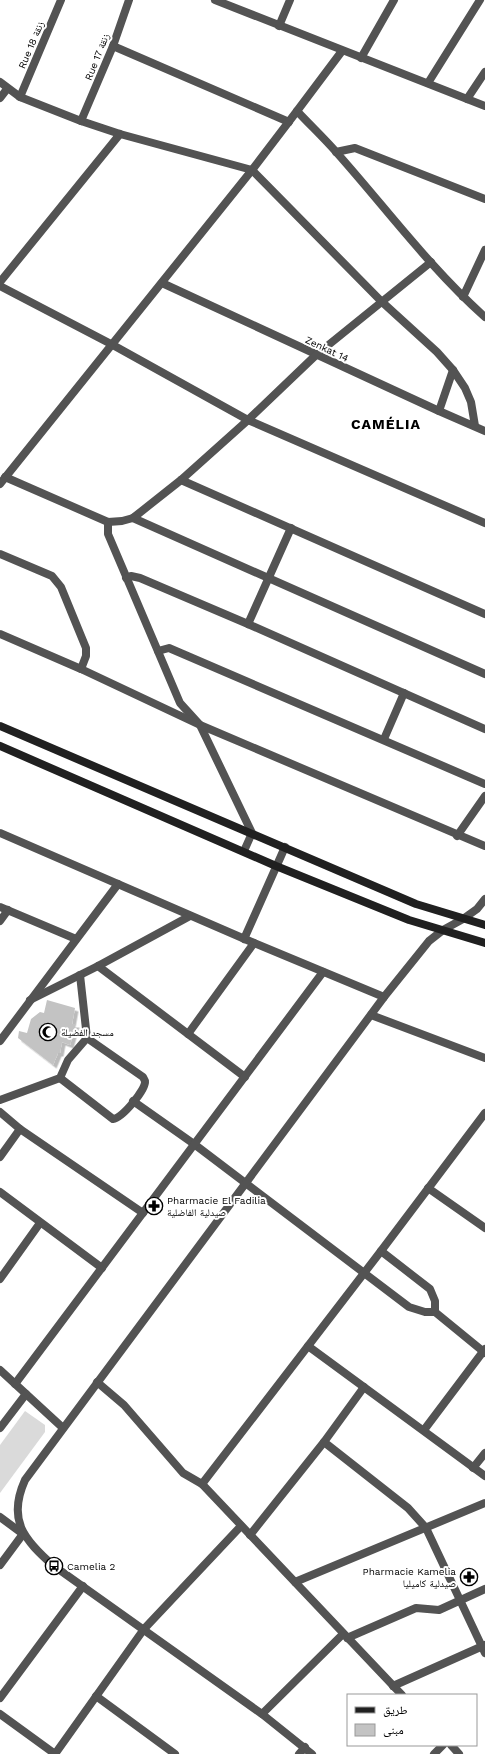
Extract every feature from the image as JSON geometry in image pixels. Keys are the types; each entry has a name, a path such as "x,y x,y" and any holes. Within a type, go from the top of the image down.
{"street":[{"name":"Rue 18 زنقة","path":"20,97 61,0"},
{"name":"Rue 17 زنقة","path":"81,121 129,0"},
{"path":"215,0 230,3 279,26 485,106"},
{"path":"279,26 290,0"},
{"path":"361,58 394,0"},
{"path":"428,83 480,0"},
{"path":"112,46 289,122"},
{"path":"0,484 252,170 342,51"},
{"path":"468,99 485,72"},
{"path":"0,82 7,89 20,97 81,121 120,134 252,170 381,301 437,352 453,370 465,388 471,402 475,426"},
{"path":"0,98 7,89"},
{"path":"297,111 336,152 430,262 463,297 485,316"},
{"path":"0,282 120,134"},
{"path":"336,152 355,148 485,199"},
{"path":"463,297 485,250"},
{"path":"5,477 108,522 122,521 133,518 181,480 248,420 316,355 430,262"},
{"name":"Zenkat 14","path":"162,283 316,355 485,431"},
{"path":"0,286 111,344 248,420 485,523"},
{"path":"439,411 453,370"},
{"path":"181,480 485,614"},
{"path":"133,518 485,674"},
{"path":"108,522 108,534 180,703 200,725 252,833 244,851"},
{"path":"248,624 291,528"},
{"path":"0,554 52,576 57,580 61,586 86,648 86,656 81,669"},
{"path":"126,578 131,576 140,578 248,624 485,730"},
{"path":"0,634 81,669 200,725 457,836 485,846"},
{"path":"158,651 168,648 384,739 485,784"},
{"path":"384,739 404,693"},
{"path":"0,726 416,904 485,925"},
{"path":"0,746 276,866 409,920 485,943"},
{"path":"457,836 485,796"},
{"path":"0,833 190,916 384,997"},
{"path":"244,939 285,847"},
{"path":"0,1040 118,884"},
{"path":"23,1534 19,1523 18,1511 20,1490 25,1480 384,997 429,940 477,909 485,899"},
{"path":"0,907 76,939"},
{"path":"0,921 8,910"},
{"path":"29,1001 80,976 190,916"},
{"path":"188,1034 254,943"},
{"path":"98,966 244,1077"},
{"path":"15,1384 323,972"},
{"path":"60,1078 112,1119 118,1118 145,1085 144,1079 88,1038 80,976"},
{"path":"371,1015 485,1058"},
{"path":"0,1100 60,1078 68,1060 88,1038"},
{"path":"133,1101 194,1144 409,1307 425,1312 435,1312 484,1351 424,1430"},
{"path":"0,1112 20,1129 143,1213"},
{"path":"202,1484 364,1274 485,1113"},
{"path":"0,1157 20,1129"},
{"path":"428,1188 485,1228"},
{"path":"0,1192 102,1268"},
{"path":"0,1279 40,1223"},
{"path":"381,1251 430,1289 433,1293 435,1301 435,1312"},
{"path":"308,1346 485,1476"},
{"path":"0,1370 63,1428"},
{"path":"97,1382 124,1405 183,1473 202,1484 401,1694"},
{"path":"250,1535 324,1442 364,1387"},
{"path":"0,1428 26,1394"},
{"path":"324,1442 408,1508 426,1528 484,1648 393,1686"},
{"path":"473,1468 485,1453"},
{"path":"295,1582 485,1503"},
{"path":"0,1517 23,1534 36,1550 54,1566 262,1714 302,1751 312,1754"},
{"path":"0,1714 55,1754 144,1629 241,1526"},
{"path":"0,1565 23,1534"},
{"path":"0,1698 83,1586"},
{"path":"262,1714 345,1636 416,1608 439,1610 485,1589"},
{"path":"96,1696 175,1754"},
{"path":"434,1754 442,1746"},
{"path":"452,1746 460,1754"}],"shaded area":[{"path":"25,1411 45,1425 45,1432 0,1493 0,1445"}],"building":[{"name":"مسجد الفضيلة","path":"47,1000 75,1008 72,1024 76,1024 70,1045 62,1042 60,1053 58,1053 53,1065 18,1038 19,1031 27,1033 31,1019 40,1012 44,1013"}],"place":[{"name":"مسجد الفضيلة","path":"48,1032"},
{"name":"Pharmacie El Fadilia صيدلية الفاضلية","path":"154,1206"},
{"name":"Camelia 2","path":"54,1566"},
{"name":"Pharmacie Kamelia صيدلية كاميليا","path":"469,1577"}],"district":[{"name":"CAMÉLIA","path":"386,424"}]}
